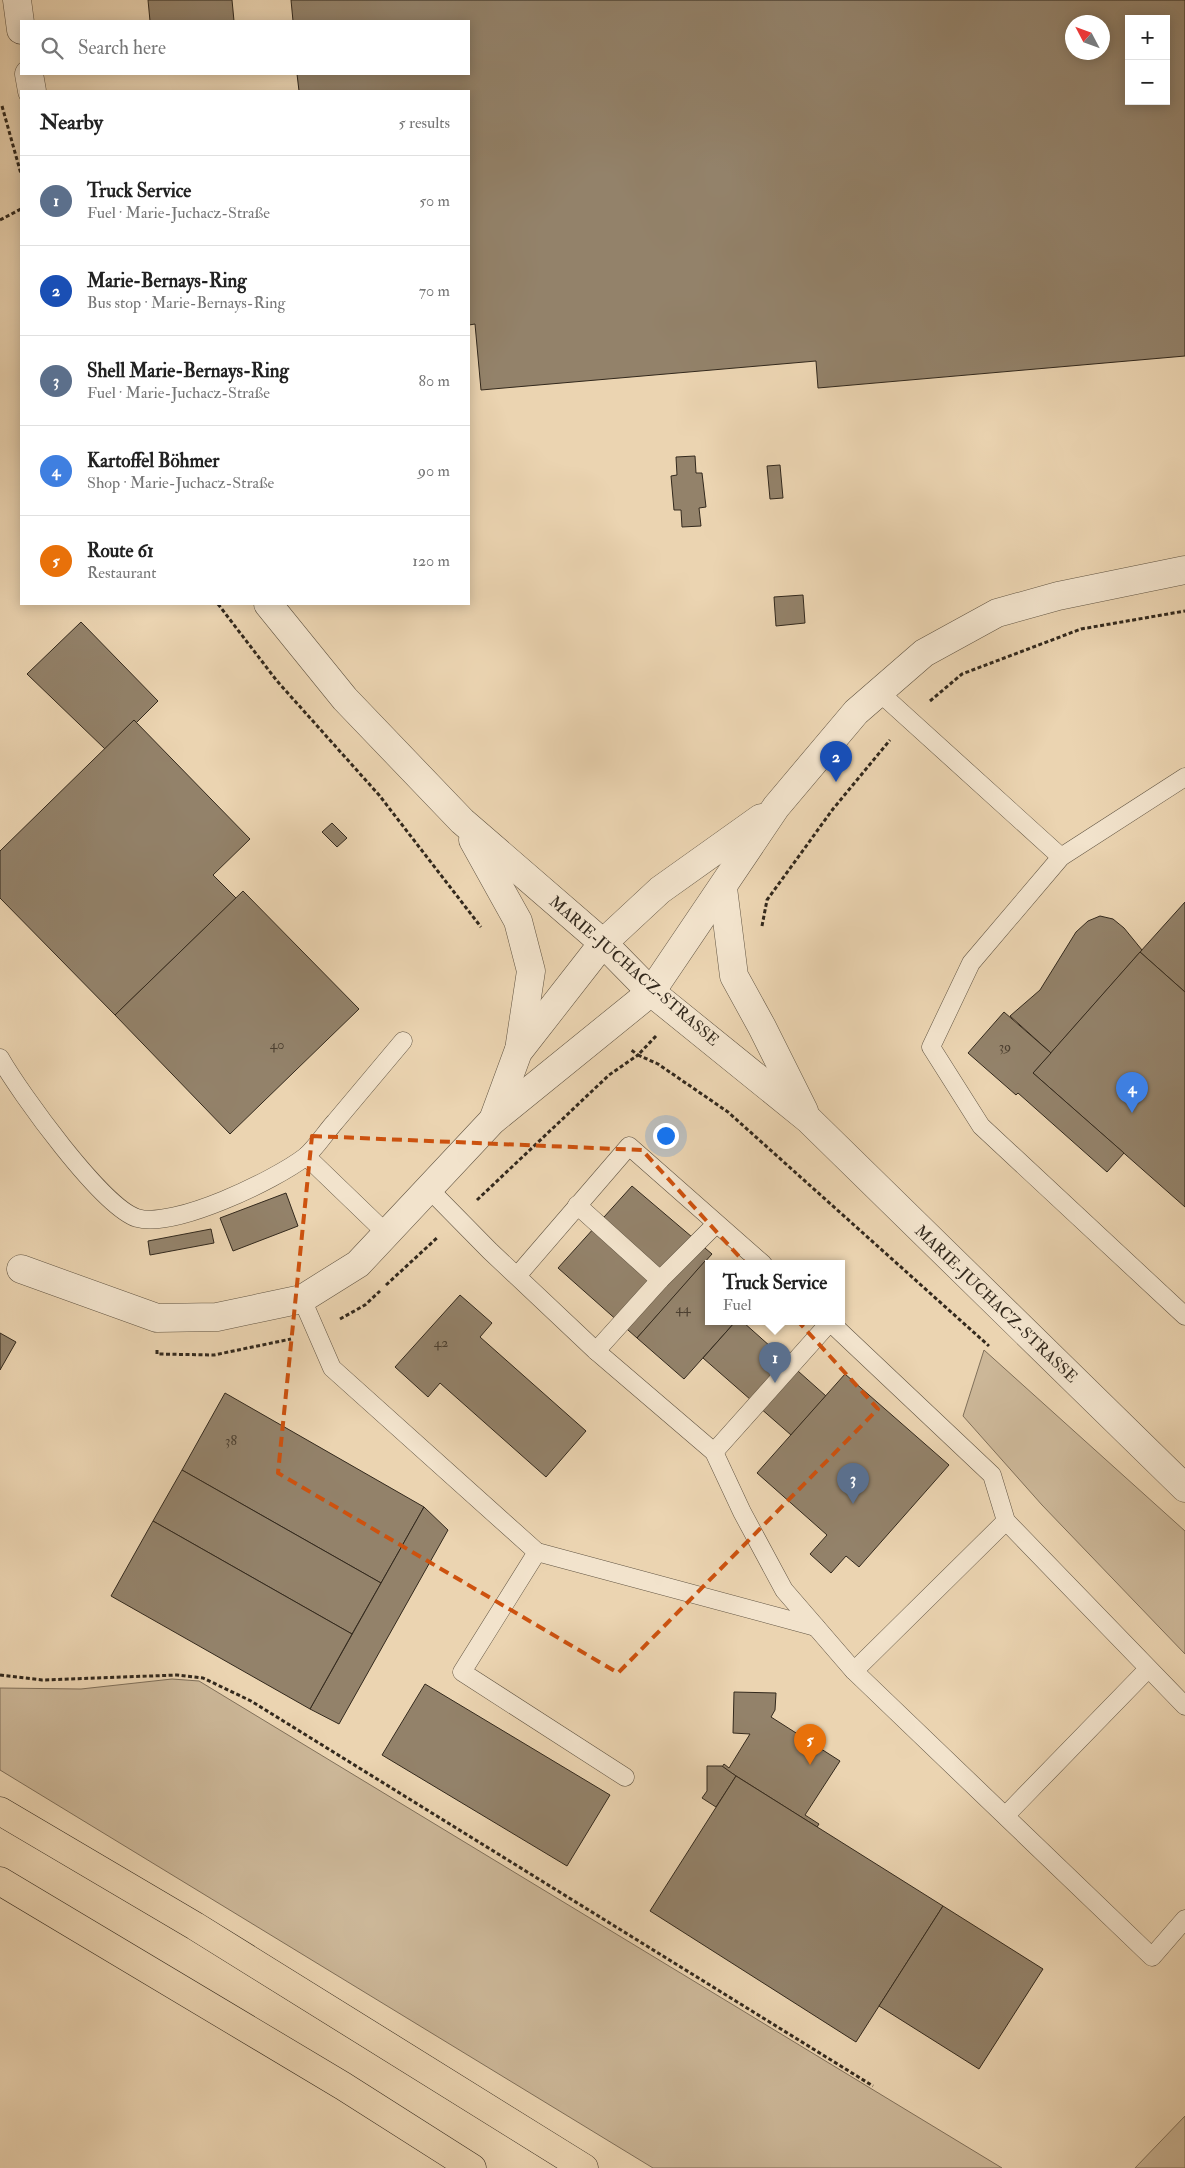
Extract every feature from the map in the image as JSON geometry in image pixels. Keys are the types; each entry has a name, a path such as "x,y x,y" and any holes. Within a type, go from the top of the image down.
{"highway":[{"path":"0,1811 220,1941 584,2168"},
{"path":"0,1881 343,2086 472,2168"}],"street":[{"path":"17,0 20,22"},
{"path":"29,75 32,90"},
{"path":"22,1269 157,1318 217,1316 302,1299 358,1264 430,1190 492,1121 651,992 776,807 856,712 924,653 997,613 1058,596 1185,570"},
{"name":"MARIE-JUCHACZ-STRASSE","path":"269,605 345,699 462,821 603,943 651,992 808,1119 1185,1488"},
{"path":"492,1121 518,1052 603,943 660,890 776,807"},
{"name":"MARIE-JUCHACZ-STRASSE","path":"462,821 518,921 531,971 518,1052"},
{"name":"MARIE-JUCHACZ-STRASSE","path":"723,888 734,976 808,1119"}],"lane":[{"path":"879,692 1061,857"},
{"path":"1185,777 1061,857 971,963 931,1047 981,1126 1185,1316"},
{"path":"0,1058 36,1114 112,1201 137,1218 167,1220 209,1206 269,1180 306,1156 403,1041"},
{"path":"517,1276 629,1146 758,1260"},
{"path":"306,1156 387,1234"},
{"path":"430,1190 596,1351 714,1452 742,1512 784,1590 854,1671 1152,1957 1185,1919"},
{"path":"577,1205 660,1280"},
{"path":"596,1351 660,1280 716,1224"},
{"path":"302,1299 332,1368 537,1552 816,1627"},
{"path":"714,1452 827,1325"},
{"path":"833,1325 992,1475 1006,1521 1185,1706"},
{"path":"854,1671 1006,1521"},
{"path":"537,1552 462,1672 625,1777"},
{"path":"1006,1815 1148,1669"}],"path":[{"path":"0,100 20,170"},
{"path":"0,220 20,210"},
{"path":"762,928 767,900 833,809 908,719 962,674 1081,629 1185,611"},
{"path":"678,1014 638,1055 658,1064 728,1112 994,1350"},
{"path":"0,1675 42,1680 177,1675 203,1678 251,1701 873,2086"}],"highlighted area":[{"path":"312,1136 642,1150 878,1409 618,1673 278,1473"}],"shaded area":[{"path":"984,1350 1185,1531 1185,1654 1042,1505 963,1416"},
{"path":"172,1679 199,1681 1002,2168 653,2168 0,1770 0,1688 81,1689"},
{"path":"1185,2116 1185,2168 1135,2168"}],"building":[{"path":"148,0 232,0 234,20 150,20"},
{"path":"291,0 1185,0 1185,356 818,388 816,361 481,390 475,324 470,325 470,90 299,90 297,75 470,75 470,20 293,20"},
{"path":"695,456 696,473 702,473 706,507 699,508 701,526 682,527 681,510 674,510 671,476 677,475 676,457"},
{"path":"780,465 783,498 770,499 767,466"},
{"path":"803,595 805,623 776,626 774,597"},
{"path":"81,622 158,701 136,723 134,720 105,749 27,674"},
{"path":"134,720 250,839 213,875 236,898 115,1015 0,898 0,851"},
{"path":"332,823 347,838 337,847 322,832"},
{"path":"243,891 359,1009 230,1134 115,1015"},
{"path":"1185,902 1185,992 1140,952"},
{"path":"1100,916 1113,919 1124,928 1142,950 1051,1053 1010,1016 1040,990 1076,932 1088,921"},
{"path":"1140,952 1185,992 1185,1207 1033,1073"},
{"path":"1004,1012 1051,1053 1033,1073 1124,1153 1107,1172 1018,1093 1016,1095 968,1053"},
{"path":"632,1186 712,1254 637,1338 558,1268"},
{"path":"286,1193 298,1226 233,1251 220,1218"},
{"path":"211,1229 214,1243 150,1255 148,1241"},
{"path":"705,1261 705,1325 732,1325 684,1379 637,1338"},
{"path":"460,1295 492,1323 480,1337 586,1431 546,1477 440,1383 428,1397 395,1367"},
{"path":"732,1325 746,1325 826,1396 791,1435 703,1358"},
{"path":"0,1333 16,1342 0,1370"},
{"path":"845,1374 949,1465 859,1567 846,1556 831,1573 810,1554 827,1535 757,1473"},
{"path":"225,1393 424,1507 381,1583 182,1470"},
{"path":"182,1470 381,1583 352,1634 153,1521"},
{"path":"424,1507 448,1530 339,1724 310,1709"},
{"path":"153,1521 352,1634 310,1709 111,1596"},
{"path":"425,1684 610,1795 567,1866 382,1755"},
{"path":"734,1692 776,1693 775,1710 771,1717 840,1761 805,1815 819,1824 817,1827 722,1767 724,1764 729,1768 750,1734 733,1733"},
{"path":"707,1766 722,1766 736,1776 716,1807 702,1798 707,1791"},
{"path":"736,1776 943,1906 856,2042 650,1911"},
{"path":"943,1906 1043,1969 979,2069 879,2006"}],"place":[{"name":"Marie-Bernays-Ring","path":"836,782"},
{"name":"Kartoffel Böhmer","path":"1132,1113"},
{"name":"Truck Service","path":"775,1383"},
{"name":"Shell Marie-Bernays-Ring","path":"853,1504"},
{"name":"Route 61","path":"810,1765"}]}
